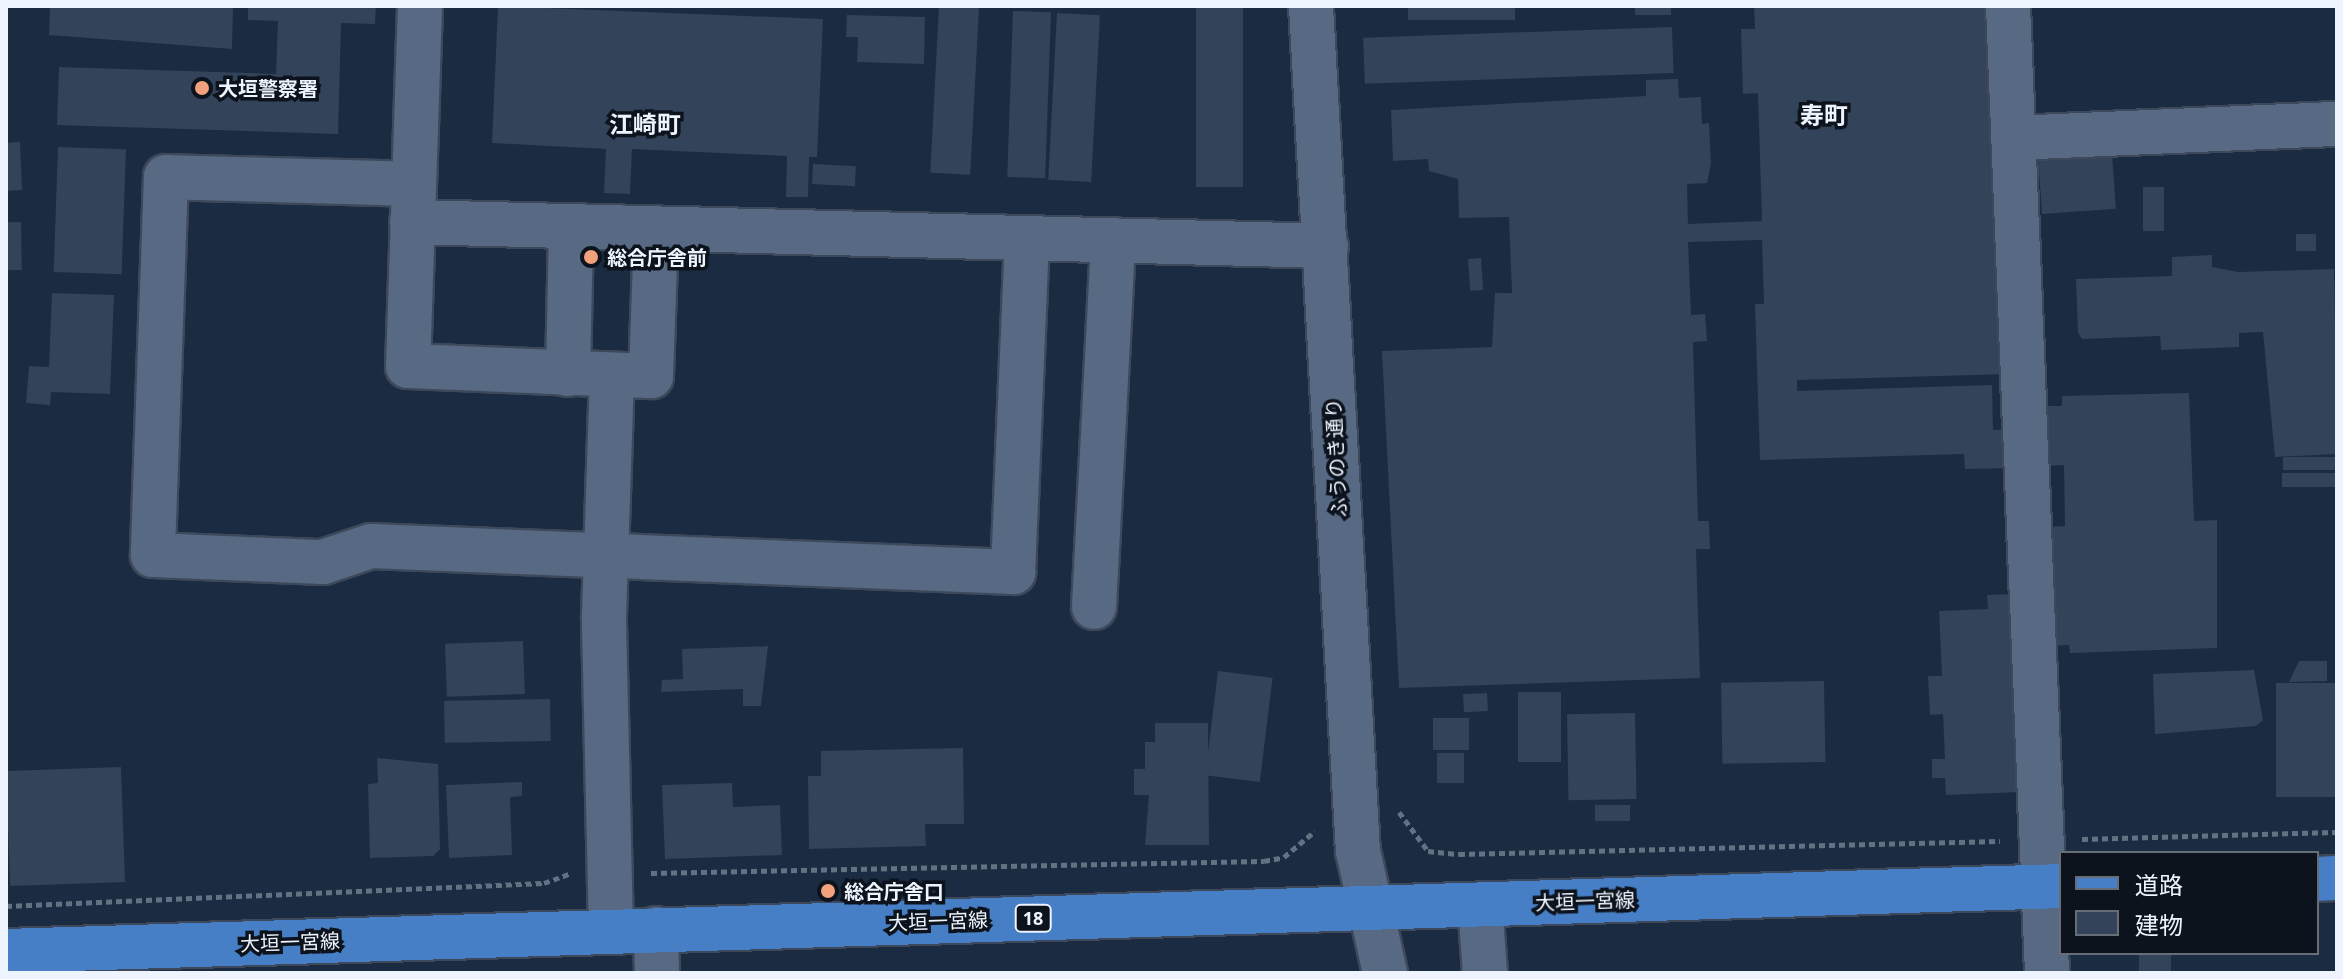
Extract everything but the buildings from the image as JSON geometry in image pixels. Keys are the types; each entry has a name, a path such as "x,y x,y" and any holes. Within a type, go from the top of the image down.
{"main road":[{"name":"大垣一宮線","path":"6,951 2051,886"}],"street":[{"path":"420,6 408,366 632,376"},
{"name":"ふうのき通り","path":"1311,6 1355,807 1385,973"},
{"path":"2008,6 2037,840 2051,886 2047,973"},
{"path":"2013,138 2337,124"},
{"path":"1027,239 1013,572 371,546 323,562 153,555 166,177 412,203 571,228 1326,246"},
{"path":"568,374 571,228"},
{"path":"611,931 604,616 606,557 656,230"},
{"path":"1094,607 1113,242"},
{"path":"1480,905 1485,973"},
{"path":"656,929 657,973"}],"path":[{"path":"652,873 1264,861 1284,857 1315,831 1320,808 1396,806 1405,828 1428,851 1459,854 2337,832"},
{"path":"681,873 683,887"},
{"path":"6,906 544,883 570,874"},
{"path":"543,894 544,883"}],"place":[{"name":"大垣警察署","path":"202,88"},
{"name":"総合庁舎前","path":"591,257"},
{"name":"総合庁舎口","path":"828,891"}],"district":[{"name":"寿町","path":"1824,115"},
{"name":"江崎町","path":"645,124"}]}
